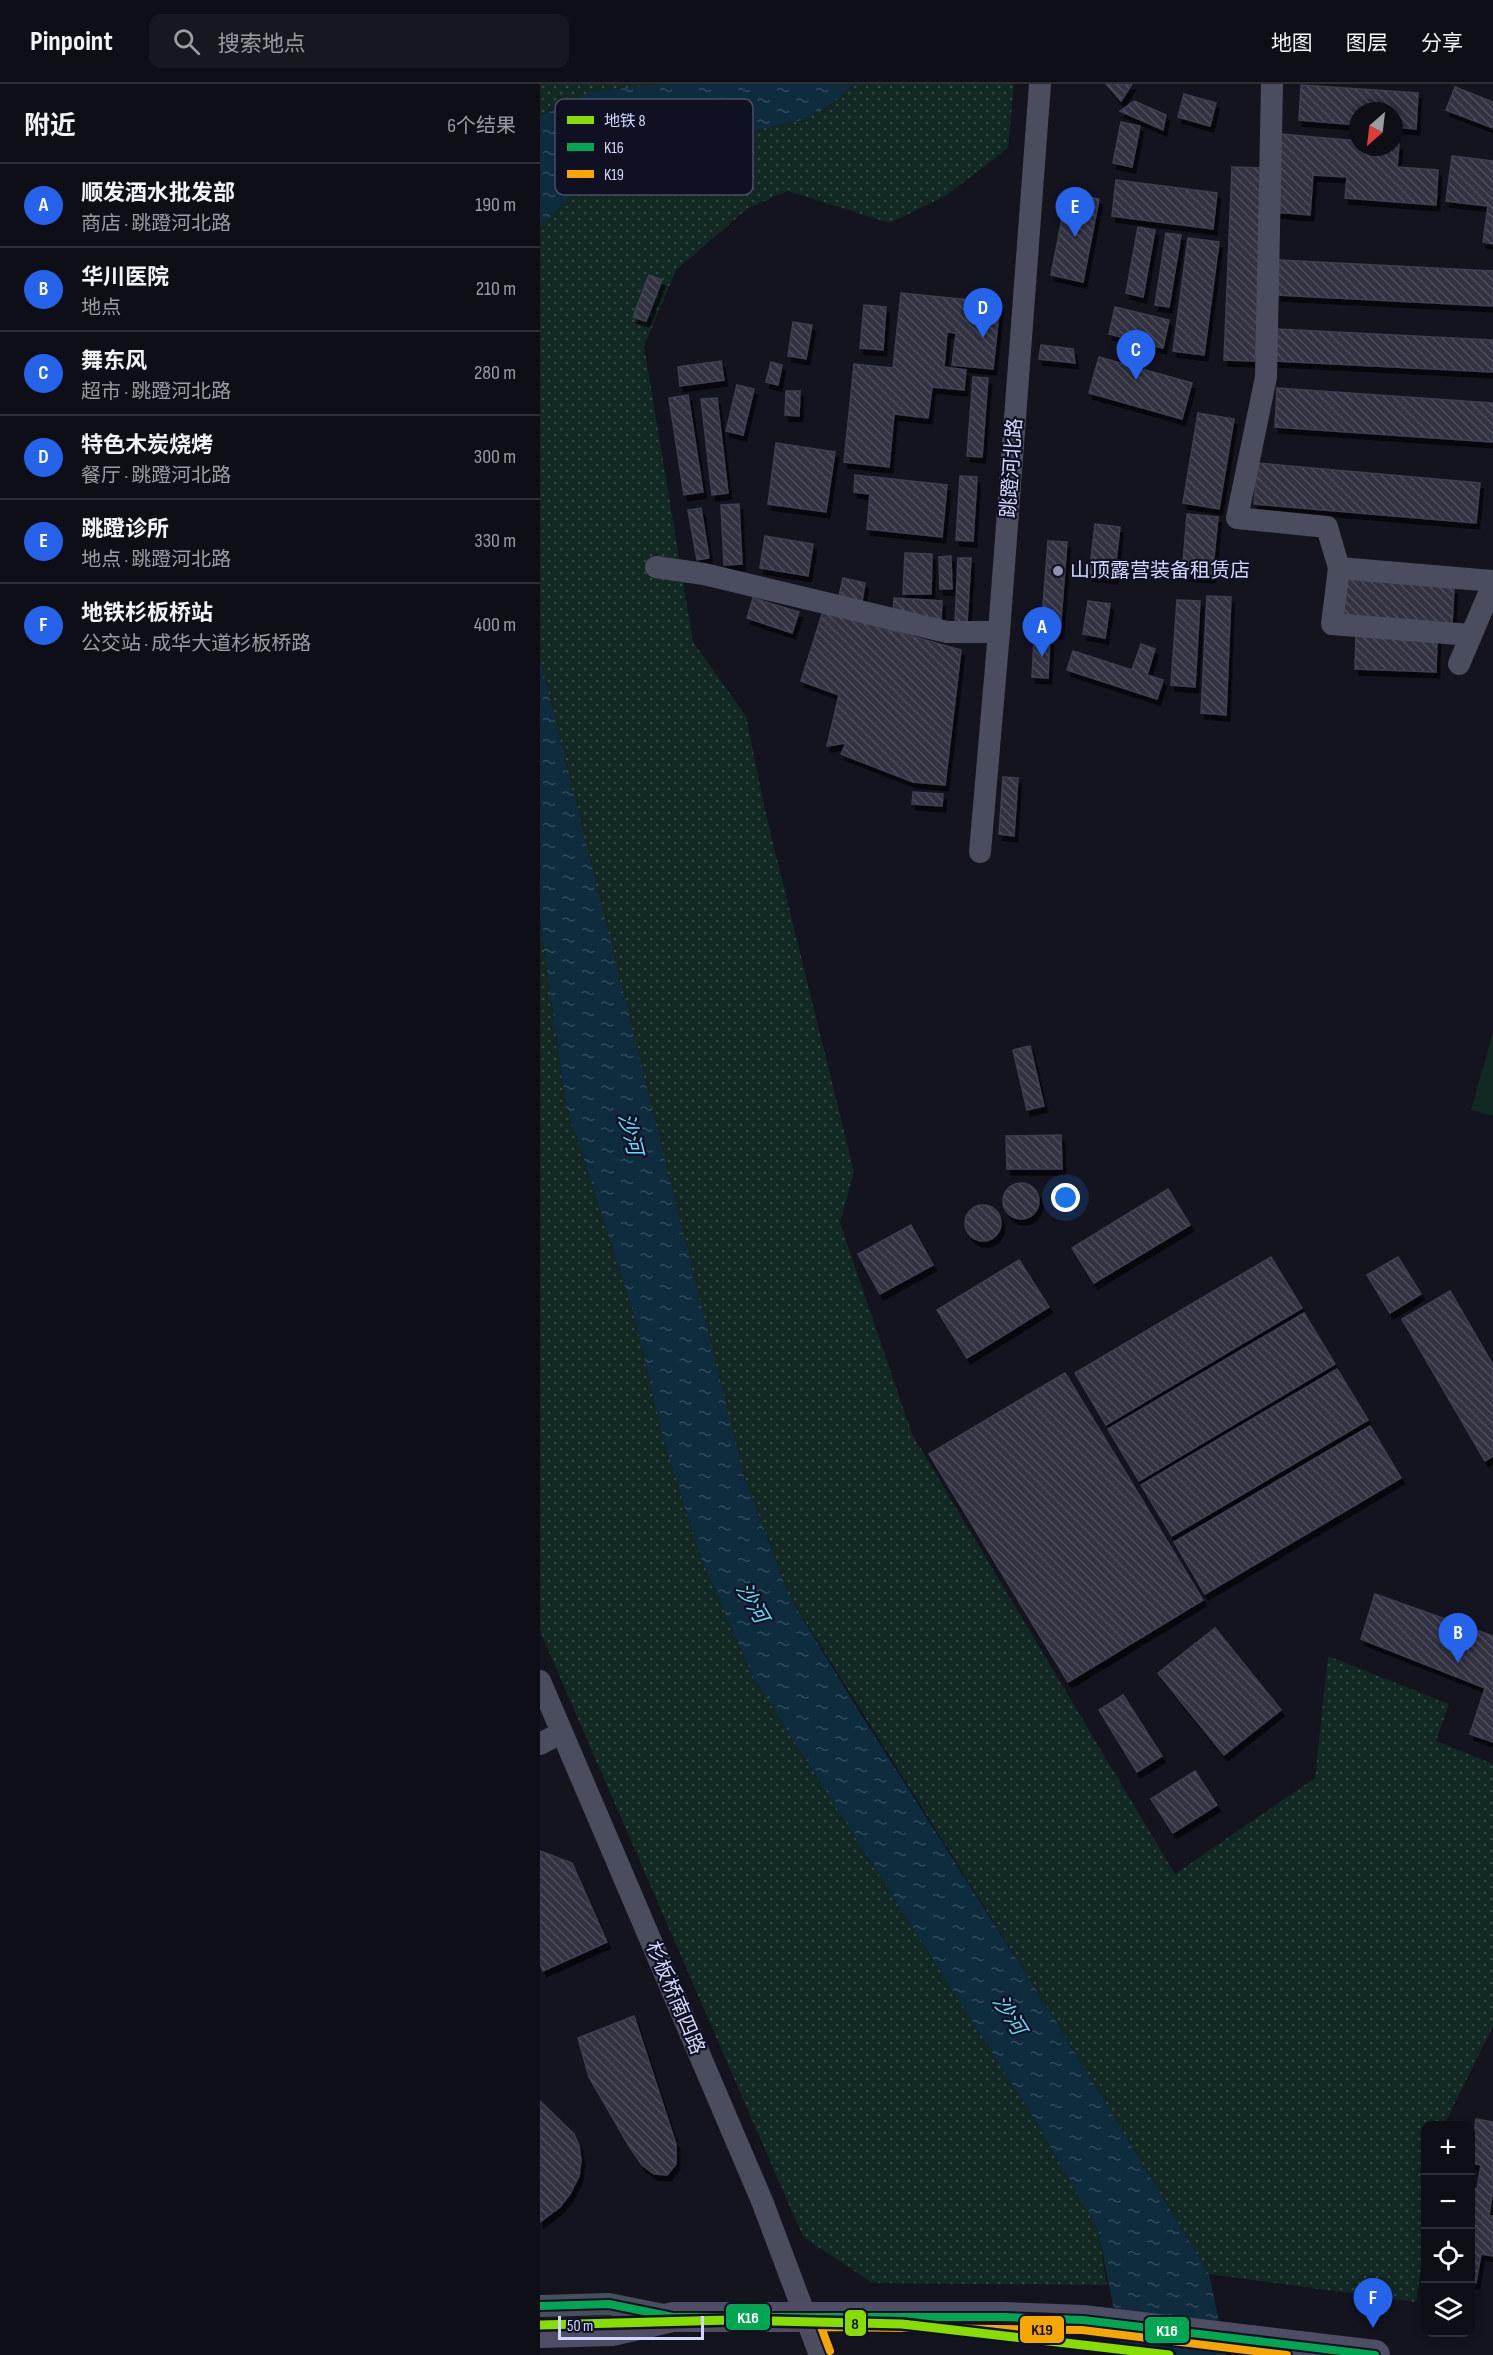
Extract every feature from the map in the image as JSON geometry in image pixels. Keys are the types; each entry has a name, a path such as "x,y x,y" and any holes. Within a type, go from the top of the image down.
{"main road":[{"path":"540,2333 614,2331 674,2317 806,2316 1083,2320 1375,2355"}],"street":[{"name":"跳蹬河北路","path":"980,852 999,632 1040,84"},
{"path":"1272,84 1266,377 1237,518 1327,527 1339,568 1332,624 1471,635"},
{"path":"656,567 704,574 947,632 999,632"},
{"path":"1339,568 1493,583 1459,664"},
{"name":"杉板桥南四路","path":"540,1681 762,2201 820,2355"},
{"path":"540,1744 561,1733"},
{"path":"540,2306 609,2304 674,2317"}],"green space":[{"path":"540,84 662,84 593,99 555,99 555,108 540,116"},
{"path":"854,84 1014,84 1008,148 947,195 890,223 788,191 748,208 676,270 644,346 693,642 746,716 765,810 854,1172 840,1223 912,1434 1175,1874 1315,1778 1328,1656 1449,1704 1436,1741 1493,1764 1493,2026 1446,2121 1421,2121 1421,2268 1416,2302 1209,2274 1052,2015 788,1594 743,1473 727,1420 540,659 540,227 571,195 753,195 753,131 802,120 832,104"},
{"path":"540,921 566,1104 636,1321 663,1438 700,1555 752,1675 1035,2120 1098,2230 1107,2285 873,2283 803,2237 540,1631"},
{"path":"1493,1032 1493,1116 1471,1110"}],"water":[{"path":"662,84 854,84 832,104 802,120 753,131 753,99 576,99 591,92"},
{"path":"555,109 555,195 571,195 540,227 540,116"},
{"name":"沙河","path":"540,659 743,1473 788,1594 862,1716 1052,2015 1209,2274 1226,2355 1123,2355 1098,2230 1035,2120 752,1675 700,1555 663,1438 636,1321 566,1104 540,921"}],"building":[{"path":"1106,84 1132,84 1121,101"},
{"path":"1301,85 1418,93 1416,129 1403,128 1403,102 1349,102 1349,124 1299,120"},
{"path":"1455,87 1493,102 1493,128 1446,110"},
{"path":"1184,94 1216,103 1210,126 1178,117"},
{"path":"1134,101 1166,115 1163,130 1120,111"},
{"path":"1121,122 1140,126 1132,167 1113,163"},
{"path":"1281,134 1349,140 1349,156 1398,156 1397,167 1438,170 1436,205 1345,198 1347,177 1313,175 1310,215 1274,212"},
{"path":"1452,156 1493,161 1493,244 1483,242 1488,206 1446,201"},
{"path":"1232,167 1263,168 1255,361 1224,360"},
{"path":"1116,180 1217,193 1213,229 1112,216"},
{"path":"1067,193 1099,199 1083,282 1051,275"},
{"path":"1138,227 1155,230 1143,297 1126,293"},
{"path":"1166,233 1181,235 1169,307 1155,305"},
{"path":"1188,238 1219,242 1204,355 1173,351"},
{"path":"1279,260 1493,271 1493,306 1277,295"},
{"path":"649,275 662,280 646,321 633,317"},
{"path":"901,293 1000,303 993,369 952,365 956,333 947,332 944,367 966,370 964,390 932,387 928,418 894,414 889,467 844,462 854,364 893,368"},
{"path":"864,305 886,307 883,350 860,348"},
{"path":"1115,307 1169,320 1163,348 1109,334"},
{"path":"793,322 812,325 806,359 788,356"},
{"path":"1276,329 1493,340 1493,372 1275,361"},
{"path":"1041,345 1073,349 1075,363 1039,359"},
{"path":"1099,357 1192,383 1182,419 1089,393"},
{"path":"721,361 724,380 680,386 678,367"},
{"path":"771,362 782,365 778,385 766,382"},
{"path":"973,377 988,378 982,457 967,456"},
{"path":"737,385 754,389 743,435 726,431"},
{"path":"1277,388 1493,403 1493,442 1275,427"},
{"path":"786,391 800,391 799,416 785,415"},
{"path":"688,395 703,492 684,495 669,398"},
{"path":"717,398 728,493 712,495 701,399"},
{"path":"1198,413 1234,419 1219,509 1183,503"},
{"path":"776,443 835,452 826,512 768,504"},
{"path":"1257,463 1480,483 1476,523 1254,504"},
{"path":"855,475 947,485 942,537 867,529 870,494 854,492"},
{"path":"960,476 977,477 973,541 956,540"},
{"path":"739,504 742,564 724,565 721,505"},
{"path":"701,508 709,558 697,560 688,510"},
{"path":"1187,514 1218,517 1212,577 1182,575"},
{"path":"1095,524 1120,527 1114,578 1089,575"},
{"path":"765,536 813,544 808,576 760,568"},
{"path":"1048,541 1067,542 1060,633 1041,632"},
{"path":"905,553 932,554 931,594 903,594"},
{"path":"951,556 952,589 940,589 939,557"},
{"path":"958,558 971,558 967,624 955,624"},
{"path":"843,578 865,583 862,601 839,596"},
{"path":"1345,579 1454,588 1452,625 1342,616"},
{"path":"1207,596 1231,597 1226,715 1201,713"},
{"path":"753,598 799,612 792,633 747,618"},
{"path":"894,598 942,601 941,620 893,617"},
{"path":"1177,600 1200,601 1195,687 1171,685"},
{"path":"1088,601 1110,604 1105,638 1083,634"},
{"path":"823,611 961,650 945,785 913,782 841,754 846,743 827,746 839,695 801,681"},
{"path":"1356,633 1437,637 1436,672 1355,669"},
{"path":"1034,639 1050,640 1048,678 1032,677"},
{"path":"1141,644 1155,649 1147,675 1163,680 1157,699 1067,670 1073,651 1132,670"},
{"path":"1003,777 1018,778 1014,836 999,834"},
{"path":"913,792 943,794 942,806 912,804"},
{"path":"1030,1046 1044,1106 1027,1110 1013,1050"},
{"path":"1061,1135 1062,1169 1007,1169 1006,1136"},
{"path":"1021,1183 1034,1188 1039,1201 1034,1214 1021,1219 1008,1214 1003,1201 1008,1188"},
{"path":"1168,1189 1190,1225 1094,1283 1072,1248"},
{"path":"983,1205 996,1210 1001,1223 996,1236 983,1241 970,1236 965,1223 970,1210"},
{"path":"911,1225 933,1265 880,1294 858,1254"},
{"path":"1271,1257 1302,1308 1106,1425 1075,1373"},
{"path":"1398,1257 1421,1294 1390,1313 1367,1275"},
{"path":"1019,1260 1049,1307 967,1358 937,1310"},
{"path":"1450,1291 1493,1365 1493,1456 1485,1461 1402,1319"},
{"path":"1304,1313 1335,1364 1139,1481 1108,1429"},
{"path":"1337,1369 1368,1420 1172,1536 1141,1485"},
{"path":"1065,1373 1203,1600 1068,1682 929,1454"},
{"path":"1370,1426 1401,1478 1205,1594 1174,1542"},
{"path":"1375,1594 1493,1636 1493,1742 1470,1734 1485,1688 1361,1639"},
{"path":"1215,1628 1281,1710 1224,1755 1158,1673"},
{"path":"1123,1695 1162,1756 1137,1772 1099,1710"},
{"path":"1195,1771 1217,1805 1173,1833 1151,1799"},
{"path":"540,1851 572,1863 607,1942 543,1971 540,1964"},
{"path":"634,2016 676,2144 676,2164 667,2175 654,2174 642,2165 629,2146 589,2077 578,2038"},
{"path":"540,2101 574,2134 579,2145 581,2160 579,2176 570,2194 560,2207 540,2222"},
{"path":"1476,2119 1493,2122 1493,2189 1489,2216 1493,2216 1493,2256 1481,2254 1476,2283 1475,2189 1477,2189 1481,2165 1475,2164"}],"metro line":[{"name":"8","path":"540,2325 730,2320 902,2324 1169,2355"}],"transit line":[{"name":"K16","path":"540,2306 609,2304 673,2317 1004,2317 1083,2320 1375,2355"},
{"name":"K19","path":"830,2351 821,2327 1082,2330 1287,2355"}],"place":[{"name":"跳蹬诊所","path":"1075,237"},
{"name":"特色木炭烧烤","path":"983,338"},
{"name":"舞东风","path":"1136,380"},
{"name":"山顶露营装备租赁店","path":"1058,571"},
{"name":"顺发酒水批发部","path":"1042,657"},
{"name":"华川医院","path":"1458,1663"},
{"name":"地铁杉板桥站","path":"1373,2328"}]}
